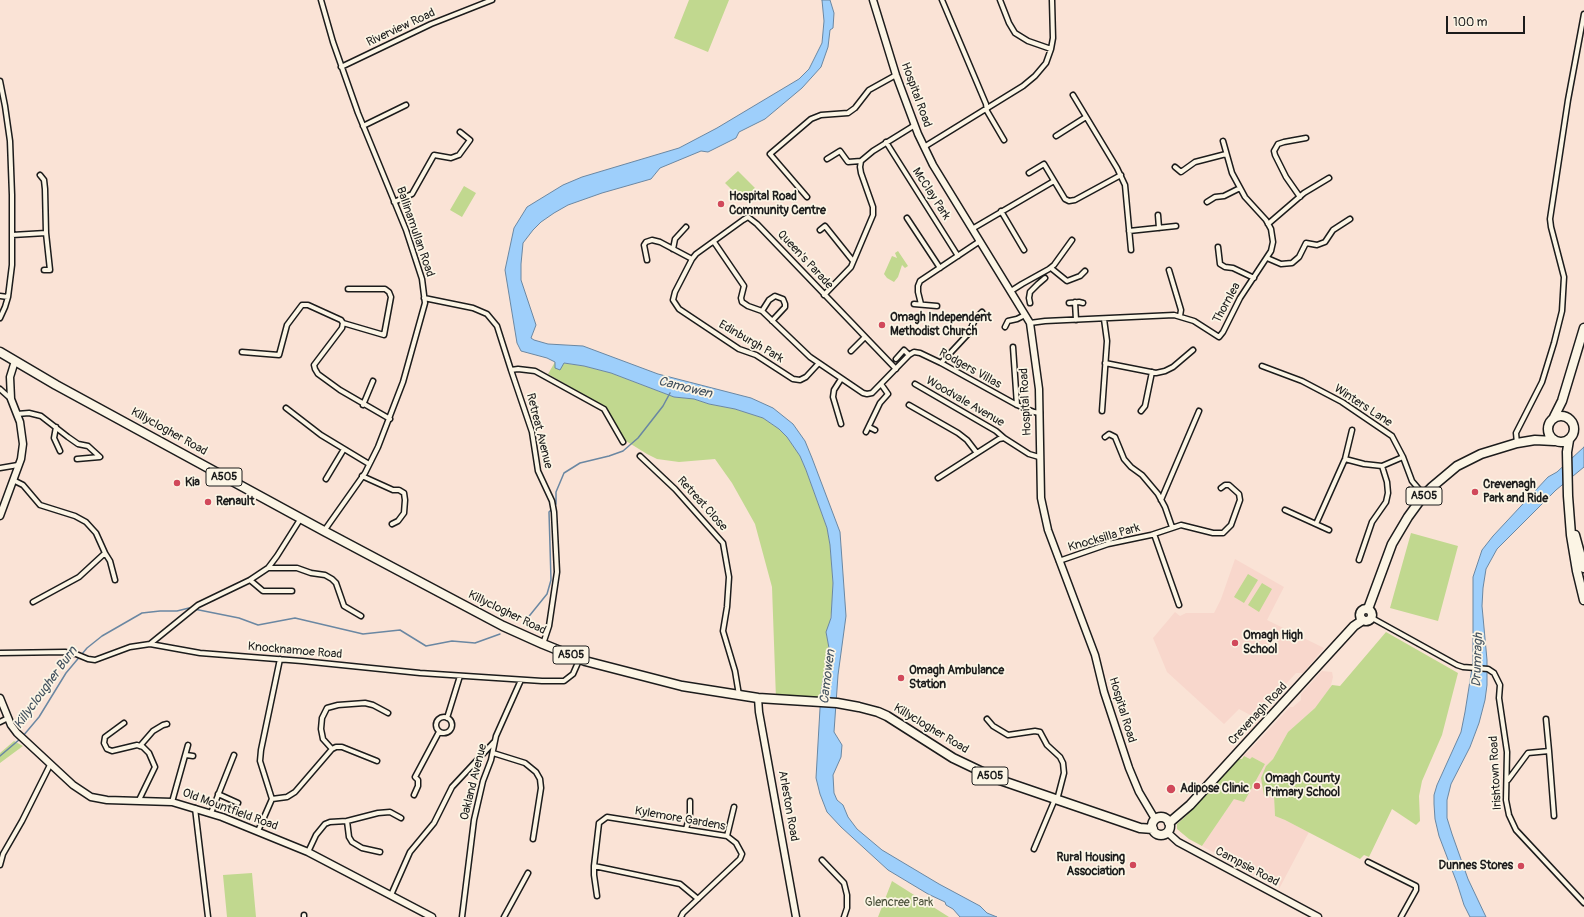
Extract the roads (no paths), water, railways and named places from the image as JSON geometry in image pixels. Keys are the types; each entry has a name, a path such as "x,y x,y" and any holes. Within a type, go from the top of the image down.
{"highway":[{"path":"1535,440 1547,428 1562,401 1584,328"},
{"name":"Killyclogher Road","path":"0,352 56,385 324,531 503,626 543,644 580,658 682,686 758,698 837,703 859,707 886,716 953,758 997,779 1140,828 1153,829"},
{"path":"1562,401 1564,412 1571,420 1574,428 1574,432 1562,441"},
{"path":"1554,417 1560,415 1567,417"},
{"path":"1547,428 1548,434 1562,441 1568,454 1568,496 1571,535 1584,600"},
{"name":"A505","path":"1368,619 1361,617 1361,613 1368,609 1392,544 1408,517 1424,495 1457,466 1481,454 1517,443 1535,440 1562,441"},
{"path":"1569,509 1584,568"},
{"name":"Crevenagh Road","path":"1169,823 1190,805 1354,626 1368,619"},
{"path":"1153,829 1152,824 1155,819 1164,818 1169,823 1169,830 1167,832"},
{"name":"A505","path":"1153,829 1159,835 1167,832"}],"main road":[{"name":"Hospital Road","path":"873,0 896,74 914,125 924,147 933,165 1030,323 1039,389 1039,457 1041,498 1048,530 1095,655 1104,692 1129,768 1139,792 1155,819"},
{"path":"0,516 18,465 23,444 22,429 11,399 10,377 15,361"},
{"name":"Old Mountfield Road","path":"0,698 11,725 19,736 73,785 91,797 107,800 172,802 211,813 308,852 432,917"},
{"name":"Arleston Road","path":"758,698 796,917"},
{"name":"Campsie Road","path":"1167,832 1178,842 1318,917"}],"street":[{"name":"Ballinamullan Road","path":"321,0 332,42 341,67 363,126 406,230 422,279 424,298 424,309 414,347 390,419 362,476 324,531"},
{"name":"Riverview Road","path":"341,67 431,24 492,0"},
{"path":"942,0 980,88 987,111 1004,140"},
{"path":"1000,0 1009,23 1015,33 1028,41 1051,49"},
{"path":"924,147 1023,86 1035,76 1046,63 1051,49 1053,38 1052,0"},
{"path":"1517,443 1515,437 1518,428 1542,382 1562,311 1564,277 1550,227 1550,219 1569,92 1584,14"},
{"path":"807,197 770,154 811,119 821,115 848,113 855,108 869,90 896,74"},
{"path":"0,81 7,117 11,154 12,235 12,265 8,297 0,318"},
{"path":"1073,95 1121,175 1125,185 1131,250"},
{"path":"363,126 406,105"},
{"path":"1056,136 1086,117"},
{"path":"827,159 840,151 848,162 861,161 886,142 914,125"},
{"path":"394,202 412,194 434,155 451,158 459,155 470,140 460,132"},
{"path":"1300,197 1286,177 1274,155 1274,151 1278,144 1306,138"},
{"name":"Thornlea","path":"1180,316 1194,321 1219,338 1240,298 1271,251 1273,242 1271,229 1245,197 1240,188 1232,173 1223,141"},
{"name":"McClay Park","path":"886,142 958,256"},
{"path":"1175,167 1181,172 1195,162 1226,154"},
{"path":"824,295 851,267 873,215 873,207 861,173 861,161"},
{"path":"1029,173 1044,164 1065,198 1069,201 1075,200 1121,175"},
{"path":"40,175 44,180 45,189 46,234 50,270 44,270"},
{"path":"1268,224 1300,197 1329,178"},
{"path":"972,228 1054,180"},
{"path":"1207,202 1215,197 1224,196 1240,188"},
{"path":"1001,211 1024,250"},
{"path":"1158,215 1159,228"},
{"name":"Queen's Parade","path":"692,259 696,254 748,217 757,224 896,369"},
{"path":"907,218 940,268"},
{"path":"1267,258 1281,264 1292,263 1299,257 1306,243 1317,245 1325,242 1332,230 1350,219"},
{"path":"820,230 825,226 853,261"},
{"path":"1130,231 1176,226"},
{"path":"673,249 675,239 686,227"},
{"path":"12,235 46,234"},
{"path":"647,260 644,246 646,242 652,240 660,242 692,259"},
{"path":"1011,292 1028,280 1051,268 1072,240"},
{"path":"921,304 918,292 920,281 980,241"},
{"path":"714,242 744,286 741,298 742,302 762,311 818,364 841,379 863,393 872,393 909,354 904,350 896,359"},
{"name":"Thornlea","path":"1218,247 1220,264 1225,267 1233,268 1254,278"},
{"name":"Edinburgh Park","path":"692,259 675,292 674,300 679,309 739,349 756,355 793,379 800,380 806,377 818,364"},
{"path":"1051,268 1067,281 1080,276 1085,270"},
{"path":"1030,323 1174,315 1180,316 1180,310 1168,270"},
{"path":"1030,303 1030,292 1045,278"},
{"path":"1028,280 1035,287"},
{"path":"242,352 279,356 287,325 302,305 308,305 341,320 343,323 384,335 391,297 389,292 385,289 348,288"},
{"path":"0,296 8,297"},
{"path":"762,311 769,300 774,296 783,299 786,304 785,308 772,321"},
{"name":"Retreat Avenue","path":"424,298 473,308 487,314 497,326 532,432 538,471 552,501 554,512 557,572 549,626 543,644"},
{"path":"1075,302 1076,320"},
{"path":"1069,303 1083,303"},
{"path":"914,304 937,306"},
{"path":"941,363 968,334 976,318 982,312"},
{"path":"1005,327 1008,321 1025,315"},
{"path":"1102,411 1107,341 1104,319"},
{"path":"343,323 342,328 314,365 315,369 318,374 340,390 390,419"},
{"path":"851,350 865,337"},
{"path":"1013,347 1017,404"},
{"path":"1105,362 1152,372 1165,371 1173,367 1193,350"},
{"name":"Rodgers Villas","path":"909,354 914,352 920,353 1017,404 1034,412 1040,412"},
{"name":"Winters Lane","path":"1262,366 1302,381 1342,402 1392,436 1403,457 1412,481 1424,495"},
{"path":"511,370 518,369 535,371 604,409 623,442"},
{"path":"1141,411 1145,406 1152,372"},
{"path":"841,379 834,390 833,397 841,424"},
{"path":"364,405 373,381"},
{"path":"866,432 880,403 888,394 881,384"},
{"name":"Woodvale Avenue","path":"915,384 996,431 1029,454 1039,457"},
{"path":"0,389 11,399"},
{"path":"909,405 958,433 967,440 977,453"},
{"path":"286,408 321,434 369,464"},
{"path":"1161,500 1199,412"},
{"path":"17,414 29,413 41,416 78,444 88,446 100,457 77,459"},
{"path":"869,427 875,430"},
{"path":"56,428 54,438 60,451"},
{"path":"1316,524 1345,459 1352,430"},
{"path":"1105,437 1109,434 1115,437 1124,459 1131,468 1146,480 1158,494 1172,527 1181,525 1213,533 1223,533 1226,531 1231,525 1240,500 1239,494 1229,485 1225,485 1221,488"},
{"name":"Woodvale Avenue","path":"938,478 999,439 1004,438"},
{"path":"326,479 344,449"},
{"name":"Retreat Close","path":"640,456 675,489 723,543 729,577 727,607 723,631 735,671 739,695"},
{"path":"1345,459 1364,464 1382,466 1403,457"},
{"path":"0,468 18,465"},
{"path":"1358,560 1372,522 1386,502 1388,493 1387,482 1382,466"},
{"path":"362,476 393,490 399,490 404,493 406,500 404,513 398,521 392,524"},
{"path":"13,480 23,485 40,505 75,516 86,522 96,533 110,561 115,580"},
{"path":"1286,510 1329,530"},
{"path":"150,644 196,607 232,587 250,580 268,568 301,518"},
{"name":"Knocksilla Park","path":"1059,561 1108,544 1125,542 1172,527"},
{"name":"Knocksilla Park","path":"1154,534 1179,605"},
{"path":"1108,544 1109,535"},
{"path":"33,602 79,577 106,554"},
{"path":"268,568 297,568 312,573 325,575 336,583 344,606 362,616"},
{"path":"250,580 263,591 292,592"},
{"name":"Irishtown Road","path":"1368,619 1463,667 1488,669 1494,673 1500,685 1499,698 1507,752 1507,808 1512,823 1534,850 1584,903"},
{"name":"Knocknamoe Road","path":"0,653 65,652 95,660 130,647 150,644 200,653 460,676 564,681 573,674 580,658"},
{"path":"258,831 272,799 260,761 262,742 280,659"},
{"path":"446,718 460,676"},
{"name":"Oakland Avenue","path":"462,917 474,820 482,781 493,753 495,741 521,680"},
{"path":"332,749 323,739 321,729 322,718 326,708 338,705 365,703 388,713"},
{"path":"443,717 452,723 450,731 443,733 439,732 436,726 438,720 443,717"},
{"path":"0,722 8,718"},
{"path":"987,718 994,726 1008,735 1034,731 1040,732 1047,745 1060,757 1063,763 1064,773 1056,799 1034,849"},
{"path":"1546,719 1554,816"},
{"path":"124,723 105,737 104,743 107,749 112,751 137,745 143,746 149,753 155,768 140,800"},
{"path":"140,746 153,731 167,724"},
{"path":"414,795 418,786 418,780 416,777 439,732"},
{"path":"391,895 410,852 434,823 452,787 495,741"},
{"path":"172,802 188,746"},
{"path":"272,799 287,796 295,792 332,749 336,747 342,747 377,761"},
{"path":"1508,780 1528,753 1548,751"},
{"path":"493,753 525,764 536,772 540,779 541,788 534,839"},
{"path":"186,755 193,756"},
{"path":"211,813 234,755"},
{"path":"0,865 3,854 22,821 50,765"},
{"path":"218,794 238,803"},
{"path":"686,829 690,814 690,801"},
{"path":"727,836 734,807"},
{"path":"195,808 208,917"},
{"path":"308,852 316,835 325,824 330,822 347,821 378,813 390,812 401,818"},
{"name":"Kylemore Gardens","path":"597,896 594,866 599,823 607,816 727,836 736,843 740,849 742,854 740,859 683,913 681,917"},
{"path":"347,821 349,837 352,842 362,848 380,852"},
{"path":"822,860 844,883 847,894 847,908 844,917"},
{"path":"1368,862 1416,886 1416,890 1402,917"},
{"path":"594,866 680,884 698,899"},
{"path":"504,917 528,873"}],"water":[{"name":"Camowen","path":"822,0 830,0 834,13 833,28 830,30 828,47 821,67 802,88 765,119 739,132 736,138 708,152 701,151 660,168 651,179 602,193 568,205 541,222 533,230 523,243 521,264 521,280 536,325 531,338 548,344 583,346 658,374 751,398 773,408 793,424 805,441 840,532 846,616 838,675 834,732 842,745 841,757 833,775 834,793 837,800 843,805 848,817 857,829 882,850 939,884 980,906 987,913 997,917 960,917 953,909 946,905 945,902 928,894 888,870 841,827 827,812 816,778 821,691 829,648 826,632 831,618 833,583 830,545 827,528 806,470 800,456 787,437 779,429 763,418 735,409 709,404 694,399 674,397 611,373 584,366 564,363 560,370 555,368 555,362 547,358 521,351 517,343 505,270 514,228 527,207 563,185 582,177 679,148 717,128 799,79 809,69 822,43 824,21"},
{"name":"Drumragh","path":"1584,447 1584,467 1556,490 1497,549 1486,569 1482,606 1487,660 1487,685 1485,700 1479,723 1470,747 1451,784 1447,800 1447,818 1452,834 1468,879 1486,917 1470,917 1464,905 1439,836 1435,819 1434,795 1461,732 1465,712 1473,662 1473,577 1482,550 1493,536 1548,477 1557,472"}],"waterway":[{"name":"Camowen","path":"554,506 556,504 556,492 564,473 580,463 623,451 638,438 663,406 670,393"},
{"path":"526,620 547,594 551,580 549,512 552,509"},
{"name":"Killyclougher Burn","path":"23,736 39,717 66,673 87,648 102,636 142,613 177,611 189,608 239,618 258,625 295,618 363,634 400,630 426,646 452,641 475,643 500,634"},
{"name":"Killyclougher Burn","path":"0,756 20,739"}],"place":[{"name":"Hospital Road Community Centre","path":"721,204"},
{"name":"Omagh Independent Methodist Church","path":"882,325"},
{"name":"Kia","path":"177,483"},
{"name":"Crevenagh Park and Ride","path":"1475,492"},
{"name":"Renault","path":"208,502"},
{"name":"Omagh High School","path":"1235,643"},
{"name":"Omagh Ambulance Station","path":"901,678"},
{"name":"Omagh County Primary School","path":"1257,786"},
{"name":"Adipose Clinic","path":"1171,789"},
{"name":"Rural Housing Association","path":"1133,865"},
{"name":"Dunnes Stores","path":"1521,866"}],"park label":[{"name":"Glencree Park","path":"899,903"}]}
